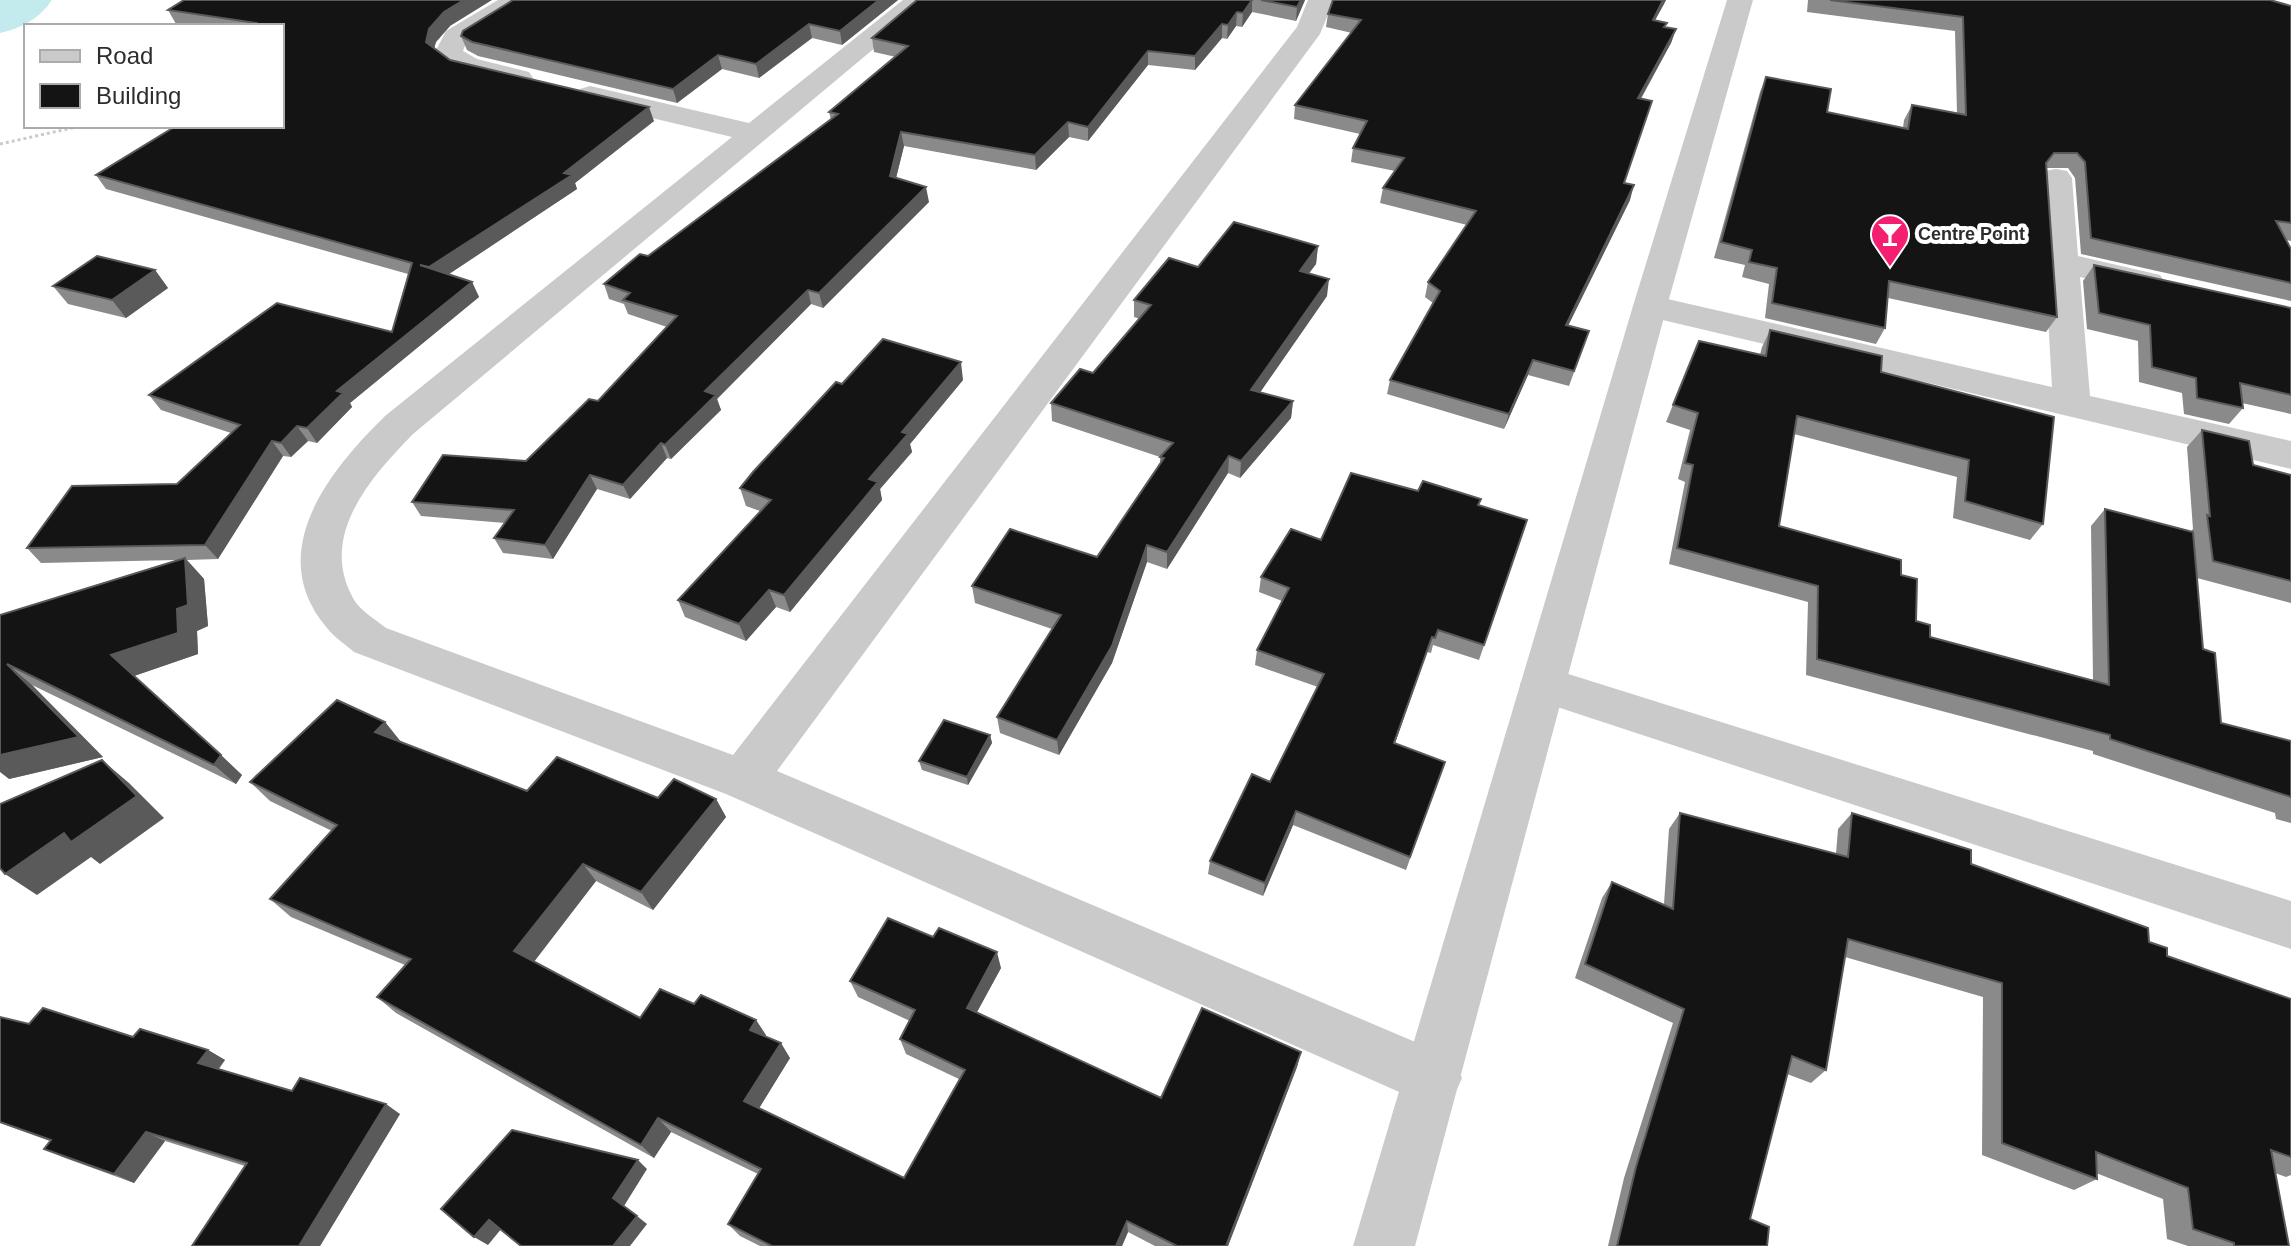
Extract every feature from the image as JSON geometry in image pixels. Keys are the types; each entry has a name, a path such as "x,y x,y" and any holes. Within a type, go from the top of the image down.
{"street":[{"path":"516,0 456,37 448,54 467,65 756,134"},
{"path":"919,0 399,425 364,460 335,499 321,541 324,579 339,613 370,640 743,779 1433,1078"},
{"path":"743,779 1310,28 1321,0"},
{"path":"1384,1246 1650,306 1740,0"},
{"path":"2056,178 2072,404"},
{"path":"2062,263 2184,290"},
{"path":"1650,306 2291,455"},
{"path":"1543,684 2291,925"}],"path":[{"path":"0,144 72,128"}],"building":[{"path":"184,0 464,0 444,12 429,29 426,42 450,60 649,107 564,173 572,175 429,267 420,265 472,282 337,391 343,393 307,428 297,426 281,443 272,441 205,545 27,548 72,486 177,484 240,425 149,395 277,303 392,332 412,263 96,175 173,128 284,128 284,24 255,24 168,10"},
{"path":"513,0 879,0 840,31 809,24 756,64 718,55 673,89 472,42 461,36 463,31"},
{"path":"917,0 1252,0 1243,13 1237,12 1228,25 1222,24 1195,56 1148,51 1088,127 1068,122 1035,155 901,132 890,176 926,187 819,293 808,290 705,391 716,395 665,445 661,443 623,485 590,475 545,545 494,538 514,510 412,502 443,455 526,461 589,399 598,401 677,316 623,300 630,293 604,284 640,254 648,256 838,114 829,112 908,46 872,38"},
{"path":"1261,0 1301,0 1297,7"},
{"path":"1333,0 1663,0 1653,20 1667,23 1664,27 1676,29 1638,98 1652,101 1624,183 1634,185 1566,325 1589,331 1574,371 1533,360 1509,414 1390,380 1440,291 1428,282 1476,211 1383,188 1404,158 1353,148 1367,121 1295,105 1361,20 1328,14"},
{"path":"1830,0 2270,0 2291,6 2291,223 2276,221 2291,249 2291,283 2091,238 2085,162 2077,153 2054,153 2046,163 2057,317 1889,281 1885,328 1772,303 1777,268 1749,262 1752,250 1721,242 1766,77 1831,89 1827,112 1908,129 1912,105 1966,115 1963,17"},
{"path":"1234,222 1318,246 1300,271 1329,279 1251,390 1293,401 1241,461 1229,456 1167,552 1147,545 1112,646 1057,740 997,717 1061,615 972,586 1010,529 1097,557 1164,458 1160,457 1173,443 1051,403 1080,369 1093,373 1151,305 1134,300 1169,258 1198,267"},
{"path":"97,256 155,270 112,300 53,286"},
{"path":"2094,265 2291,308 2291,395 2240,383 2243,408 2197,398 2196,378 2152,367 2150,325 2099,313"},
{"path":"1770,330 1882,356 1881,372 2054,417 2043,524 1965,501 1969,460 1797,416 1779,526 1901,560 1901,575 1917,579 1916,621 1930,625 1930,637 2109,685 2105,509 2193,532 2203,649 2215,653 2221,723 2291,741 2291,797 2110,739 2110,735 1817,659 1818,586 1677,548 1693,465 1685,463 1698,413 1673,405 1699,341 1766,356"},
{"path":"883,339 961,362 902,432 908,434 869,479 878,482 784,595 769,590 739,624 678,600 771,500 740,488 836,382 842,384"},
{"path":"2202,430 2249,441 2253,465 2291,475 2291,581 2213,561"},
{"path":"1351,473 1418,491 1423,481 1481,499 1478,505 1527,520 1484,645 1438,630 1435,638 1432,637 1394,743 1445,762 1410,857 1296,811 1265,883 1210,861 1252,774 1270,782 1324,674 1257,650 1289,588 1261,577 1291,529 1321,540"},
{"path":"185,558 188,605 177,609 178,633 111,655 221,755 214,765 7,664 79,737 0,755 0,615"},
{"path":"337,700 385,722 375,732 527,791 557,757 658,798 674,779 716,799 641,892 583,864 514,951 640,1018 660,989 694,1004 701,995 756,1020 750,1030 781,1043 744,1101 904,1178 965,1070 900,1039 915,1010 850,981 888,918 933,937 939,928 997,952 967,1008 1161,1098 1202,1008 1301,1052 1226,1246 1177,1246 1127,1221 1116,1246 772,1246 728,1224 761,1169 658,1118 641,1145 377,997 411,959 270,899 337,825 250,782"},
{"path":"944,720 990,735 967,777 919,761"},
{"path":"102,760 137,796 71,842 64,833 5,874 0,868 0,804"},
{"path":"1680,813 1848,857 1852,813 1971,850 1971,864 2148,928 2149,942 2167,948 2167,956 2291,999 2291,1157 2271,1150 2289,1246 2234,1246 2234,1243 2193,1229 2188,1188 2096,1152 2097,1179 2002,1143 2002,983 1848,939 1826,1070 1792,1056 1750,1219 1769,1227 1767,1246 1617,1246 1636,1167 1684,1009 1585,964 1612,882 1673,909"},
{"path":"43,1008 133,1037 140,1029 208,1050 198,1063 292,1091 300,1078 386,1104 299,1246 192,1246 247,1163 146,1132 114,1174 44,1149 51,1140 0,1122 0,1017 29,1024"},
{"path":"512,1130 638,1160 613,1198 637,1216 613,1246 521,1246 489,1220 474,1237 441,1209"}],"waterway":[{"path":"0,16 24,0"}],"place":[{"name":"Centre Point","path":"1890,268"}]}
